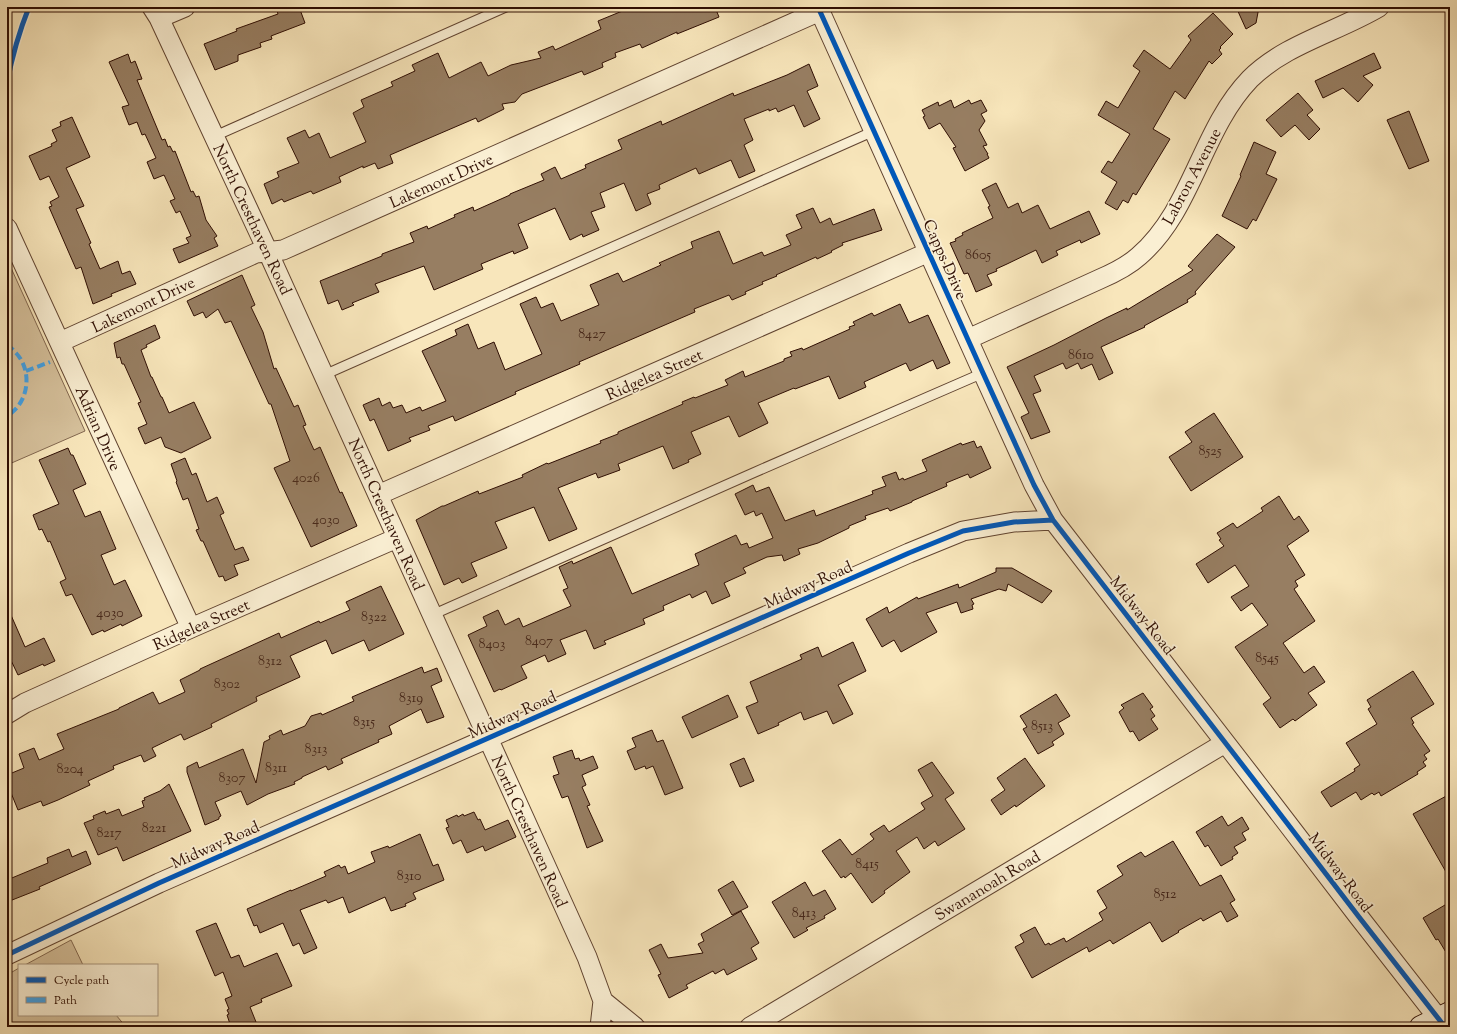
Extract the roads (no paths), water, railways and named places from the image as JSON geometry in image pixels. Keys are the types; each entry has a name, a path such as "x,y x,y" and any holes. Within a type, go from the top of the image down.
{"street":[{"path":"156,13 185,7"},
{"name":"Labron Avenue","path":"968,339 1120,270 1139,256 1158,236 1172,216 1222,117 1250,79 1270,62 1290,50 1379,7"},
{"name":"Capps Drive","path":"819,9 982,373 1034,485 1053,520"},
{"name":"Lakemont Drive","path":"60,342 256,253 283,250 819,9"},
{"name":"North Cresthaven Road","path":"156,13 215,136 268,252 587,957 602,1000 600,1027"},
{"name":"Adrian Drive","path":"7,228 191,628"},
{"name":"Ridgelea Street","path":"378,495 929,252"},
{"name":"Midway Road","path":"7,955 167,880 909,553 963,531 1014,522 1053,520 1439,1021"},
{"name":"Ridgelea Street","path":"7,714 25,703 191,628 397,538"},
{"name":"Swananoah Road","path":"750,1027 1225,743"},
{"path":"602,1000 635,1027"}],"lane":[{"path":"215,136 506,7"},
{"path":"324,375 874,131"},
{"path":"432,615 753,472 982,373"}]}
